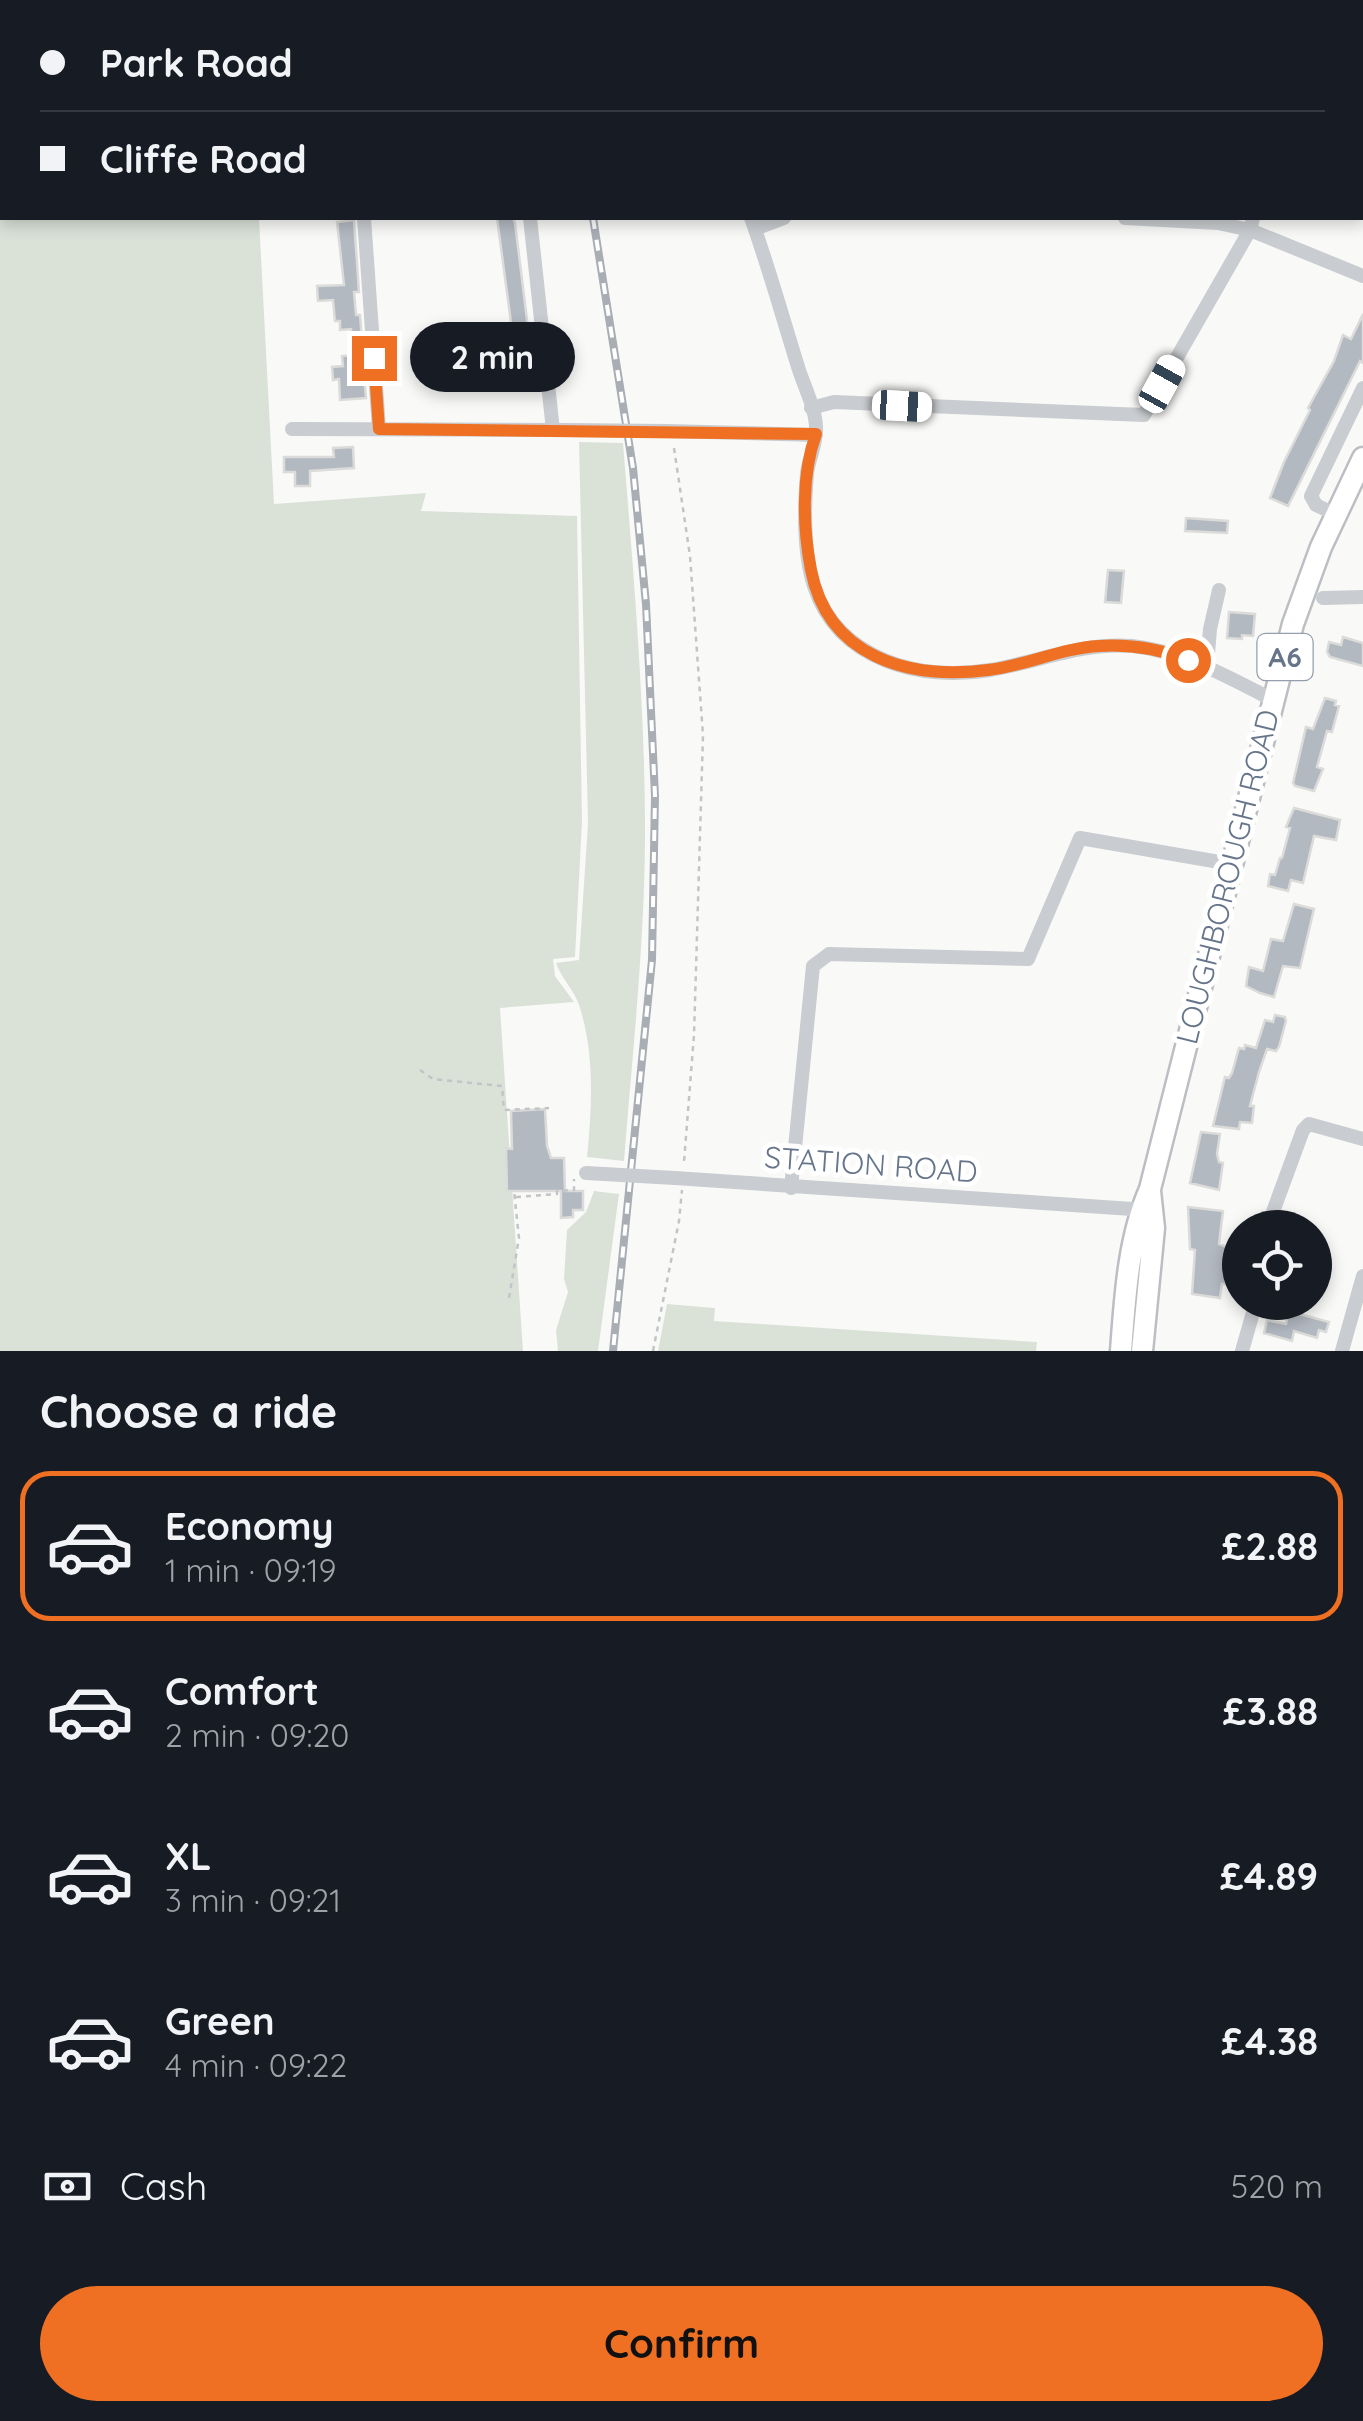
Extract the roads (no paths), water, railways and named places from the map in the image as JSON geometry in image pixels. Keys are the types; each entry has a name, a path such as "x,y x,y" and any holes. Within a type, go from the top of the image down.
{"highway":[{"name":"LOUGHBOROUGH ROAD","path":"1121,1351 1125,1296 1301,600 1334,514 1363,458"},
{"name":"LOUGHBOROUGH ROAD","path":"1142,1351 1148,1203"}],"street":[{"path":"364,220 379,429"},
{"path":"530,220 559,430"},
{"path":"1156,220 1251,224 1363,276"},
{"path":"753,223 811,408 816,434 807,474 806,546 825,610 838,630 859,649 886,663 934,670 988,670 1097,646 1151,649 1208,666 1274,700"},
{"path":"811,408 834,402 1144,415 1251,224"},
{"path":"1334,514 1316,505 1311,496 1363,388"},
{"path":"292,429 816,434"},
{"path":"1208,666 1210,629 1219,590"},
{"path":"1323,598 1363,597"},
{"path":"792,1188 813,966 829,954 1028,959 1080,838 1232,864"},
{"path":"1274,1210 1302,1130 1310,1124 1363,1138"},
{"name":"STATION ROAD","path":"580,1173 792,1188 1148,1203"},
{"path":"1342,1351 1363,1276"},
{"path":"1242,1351 1251,1320"}],"railway":[{"path":"593,220 633,468 646,604 655,796 652,960 613,1351"}]}
